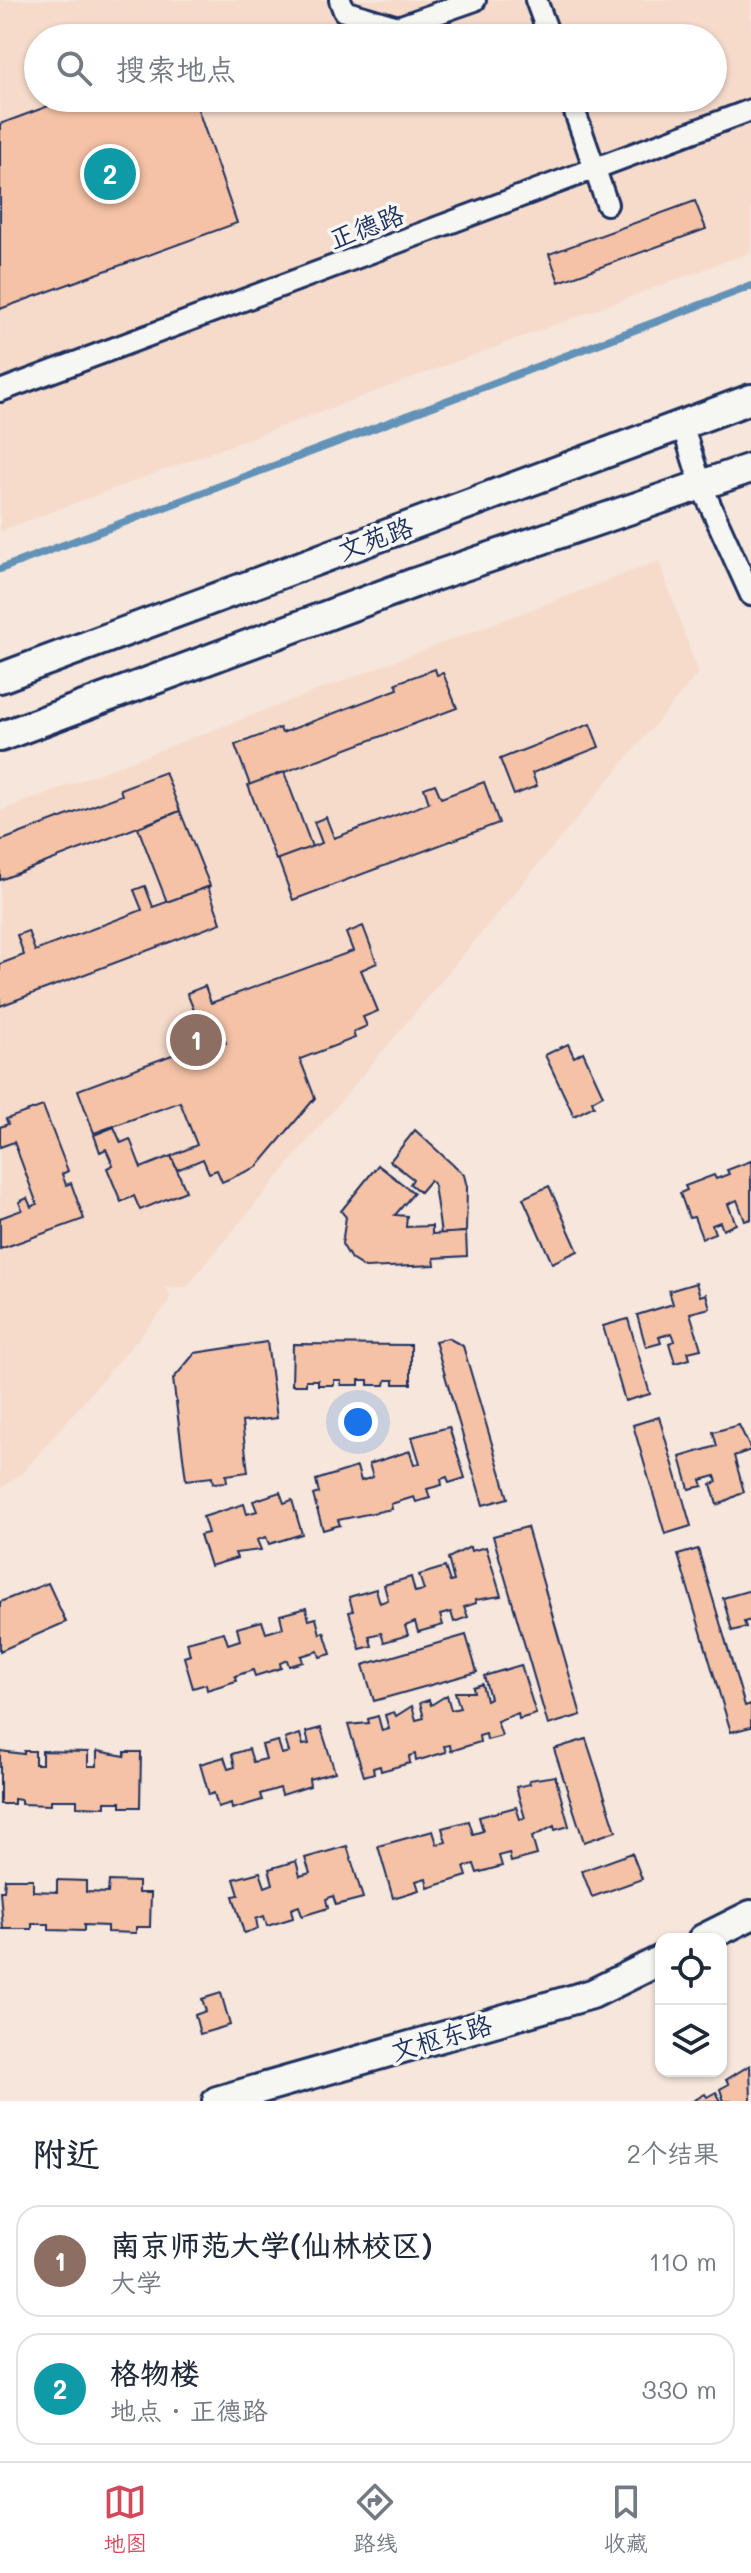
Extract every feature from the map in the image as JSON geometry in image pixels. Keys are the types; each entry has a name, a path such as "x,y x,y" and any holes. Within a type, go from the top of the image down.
{"main road":[{"name":"文苑路","path":"0,678 751,399"},
{"path":"0,737 414,583 751,468"},
{"path":"715,1933 751,1915"},
{"name":"文枢东路","path":"217,2101 592,1994 655,1963"}],"street":[{"path":"340,0 344,11 388,24"},
{"path":"407,24 475,0"},
{"path":"536,0 545,24"},
{"name":"正德路","path":"0,391 751,110"},
{"path":"575,112 607,204"},
{"path":"682,424 701,485 751,595"}],"shaded area":[{"path":"0,0 751,0 751,252 0,531"},
{"path":"659,561 698,673 186,1287 164,1287 171,1294 167,1305 22,1473 0,1489 0,811"}],"building":[{"path":"32,112 199,112 237,223 0,309 0,124"},
{"path":"695,201 706,229 559,282 549,254"},
{"path":"435,669 437,675 443,673 457,708 250,785 235,745 280,728 282,733 398,689 396,683"},
{"path":"590,724 599,747 532,773 537,786 514,795 500,759"},
{"path":"165,772 180,811 0,880 0,841 122,795 120,789"},
{"path":"284,772 312,847 276,860 248,785"},
{"path":"484,782 499,823 293,900 278,859 322,843 314,822 326,817 334,838 429,803 424,788 435,784 441,798"},
{"path":"180,811 210,886 167,902 138,828"},
{"path":"145,886 153,907 208,887 221,923 0,1006 0,964 24,955 17,935 28,931 35,951 142,910 134,890"},
{"path":"363,926 377,963 361,970 378,1011 363,1017 367,1026 353,1032 355,1038 300,1059 315,1098 257,1167 222,1182 217,1170 209,1173 203,1159 177,1170 171,1156 197,1145 180,1102 94,1133 78,1090 196,1046 199,1054 226,1043 218,1023 202,1030 187,993 205,986 211,1003 353,951 346,933"},
{"path":"568,1044 574,1057 583,1052 603,1095 592,1101 594,1106 574,1116 545,1055"},
{"path":"43,1106 68,1171 62,1174 66,1185 71,1183 84,1219 0,1249 0,1218 22,1210 19,1202 27,1198 31,1207 37,1204 14,1142 0,1147 0,1127 8,1124 6,1119"},
{"path":"114,1127 121,1143 130,1139 141,1168 171,1156 186,1191 140,1210 134,1196 121,1202 107,1168 113,1165 106,1149 100,1152 94,1135"},
{"path":"415,1130 464,1175 467,1187 466,1232 441,1234 434,1185 430,1180 420,1192 410,1184 413,1179 390,1161"},
{"path":"751,1161 751,1219 745,1221 737,1200 728,1204 736,1224 723,1230 720,1222 712,1225 715,1233 702,1238 694,1217 689,1218 680,1193 687,1190 685,1186 714,1175 716,1179 729,1174 727,1170"},
{"path":"378,1165 414,1193 395,1215 407,1216 406,1227 432,1226 432,1234 466,1232 467,1256 434,1258 435,1265 365,1268 351,1259 342,1244 346,1217 341,1211"},
{"path":"549,1186 578,1251 552,1263 523,1198"},
{"path":"696,1283 700,1296 706,1294 710,1308 690,1313 701,1349 688,1352 690,1359 675,1363 669,1343 675,1341 672,1333 659,1337 661,1343 646,1347 637,1315 673,1304 669,1291"},
{"path":"628,1319 650,1394 625,1401 603,1326"},
{"path":"448,1338 463,1346 508,1498 483,1505 435,1341"},
{"path":"267,1342 277,1418 242,1422 248,1472 226,1475 227,1482 213,1483 212,1477 186,1480 173,1379 195,1353"},
{"path":"293,1344 411,1345 411,1384 394,1384 394,1380 386,1380 385,1385 368,1385 368,1380 359,1380 359,1385 341,1385 341,1380 334,1380 334,1385 318,1385 318,1380 306,1380 306,1385 292,1385"},
{"path":"659,1417 691,1526 665,1534 633,1425"},
{"path":"739,1425 751,1450 734,1456 744,1492 717,1505 711,1484 717,1482 715,1476 701,1480 703,1486 689,1489 680,1457 717,1446 713,1432"},
{"path":"449,1427 465,1478 449,1483 447,1477 441,1479 442,1485 427,1489 430,1498 416,1502 414,1497 391,1504 392,1509 338,1520 340,1525 323,1530 313,1495 319,1493 316,1480 357,1467 361,1481 373,1477 369,1464 410,1451 414,1465 420,1463 412,1437"},
{"path":"280,1492 284,1503 292,1500 302,1534 269,1544 266,1537 257,1540 261,1550 235,1553 237,1558 210,1566 200,1535 208,1533 203,1517 244,1504 247,1514 257,1511 253,1501"},
{"path":"527,1527 581,1715 548,1725 493,1536"},
{"path":"470,1547 471,1551 486,1547 501,1596 475,1600 476,1603 464,1607 468,1617 454,1622 451,1612 440,1615 443,1625 418,1632 415,1622 405,1626 408,1635 384,1642 381,1633 369,1636 372,1646 360,1649 349,1612 353,1611 349,1597 376,1589 380,1603 388,1600 384,1585 411,1577 415,1592 424,1590 419,1575 445,1567 450,1582 454,1581 448,1558"},
{"path":"698,1549 745,1706 751,1704 751,1727 731,1732 678,1555"},
{"path":"48,1583 66,1622 0,1651 0,1602"},
{"path":"751,1590 751,1620 744,1622 746,1627 732,1631 723,1598"},
{"path":"306,1608 309,1620 316,1618 320,1634 324,1632 331,1654 320,1657 318,1651 301,1656 303,1662 289,1666 287,1660 280,1663 281,1668 255,1676 253,1670 235,1676 236,1681 207,1690 206,1684 193,1688 184,1657 190,1655 187,1642 224,1632 228,1644 240,1640 237,1628 262,1621 266,1633 283,1628 280,1615"},
{"path":"466,1635 477,1672 374,1701 363,1665"},
{"path":"521,1665 536,1714 519,1719 518,1713 497,1721 502,1736 487,1740 486,1734 479,1736 480,1742 451,1751 450,1745 444,1746 446,1752 416,1761 415,1754 409,1756 410,1763 381,1771 380,1766 373,1768 374,1773 364,1776 348,1725 369,1723 368,1719 378,1716 382,1731 389,1729 385,1715 394,1712 396,1716 412,1706 416,1720 424,1718 420,1703 429,1700 431,1705 447,1695 451,1710 460,1708 455,1692 474,1692 473,1687 482,1684 486,1700 490,1698 484,1676"},
{"path":"321,1728 335,1772 309,1779 310,1786 282,1795 280,1788 260,1794 262,1800 232,1809 231,1803 218,1807 214,1793 209,1795 200,1764 224,1757 228,1769 235,1767 232,1754 249,1749 253,1762 266,1759 262,1745 278,1741 282,1754 289,1752 285,1739 300,1734 303,1745 309,1744 306,1732"},
{"path":"586,1739 616,1831 584,1842 554,1749"},
{"path":"0,1751 24,1754 24,1751 35,1751 35,1764 42,1764 42,1751 88,1752 88,1766 97,1766 97,1751 125,1756 125,1752 141,1752 140,1807 121,1807 121,1802 105,1802 105,1807 77,1806 77,1800 51,1800 51,1805 21,1804 21,1800 14,1799 14,1804 0,1804"},
{"path":"555,1776 569,1826 555,1830 554,1826 532,1837 537,1855 511,1862 509,1853 499,1856 502,1866 477,1873 474,1864 464,1867 467,1876 428,1888 426,1878 416,1881 419,1890 393,1898 378,1846 433,1831 437,1844 446,1842 442,1828 469,1821 473,1834 483,1831 479,1817 516,1807 520,1819 525,1818 516,1787 530,1784 529,1780"},
{"path":"347,1846 363,1898 336,1905 333,1896 326,1899 328,1908 302,1916 299,1906 291,1909 293,1918 267,1926 264,1916 256,1919 258,1929 244,1933 233,1896 239,1895 234,1879 260,1872 265,1887 273,1884 269,1869 296,1861 300,1876 310,1873 305,1858"},
{"path":"632,1853 642,1879 592,1897 582,1871"},
{"path":"5,1879 33,1879 33,1891 57,1892 57,1880 86,1881 86,1892 108,1893 109,1881 138,1882 138,1893 151,1893 150,1927 136,1927 136,1933 107,1932 107,1926 84,1925 84,1931 49,1930 49,1924 32,1924 32,1929 3,1929 0,1891 4,1891"},
{"path":"221,1993 230,2025 200,2034 195,2015 206,2011 202,1999"},
{"path":"750,2065 751,2101 724,2101 720,2089 729,2084 726,2080"},
{"path":"716,2092 721,2101 693,2101 705,2094 707,2097"}],"waterway":[{"path":"0,569 751,286"}],"place":[{"name":"格物楼","path":"110,174"},
{"name":"南京师范大学(仙林校区)","path":"196,1040"}]}
